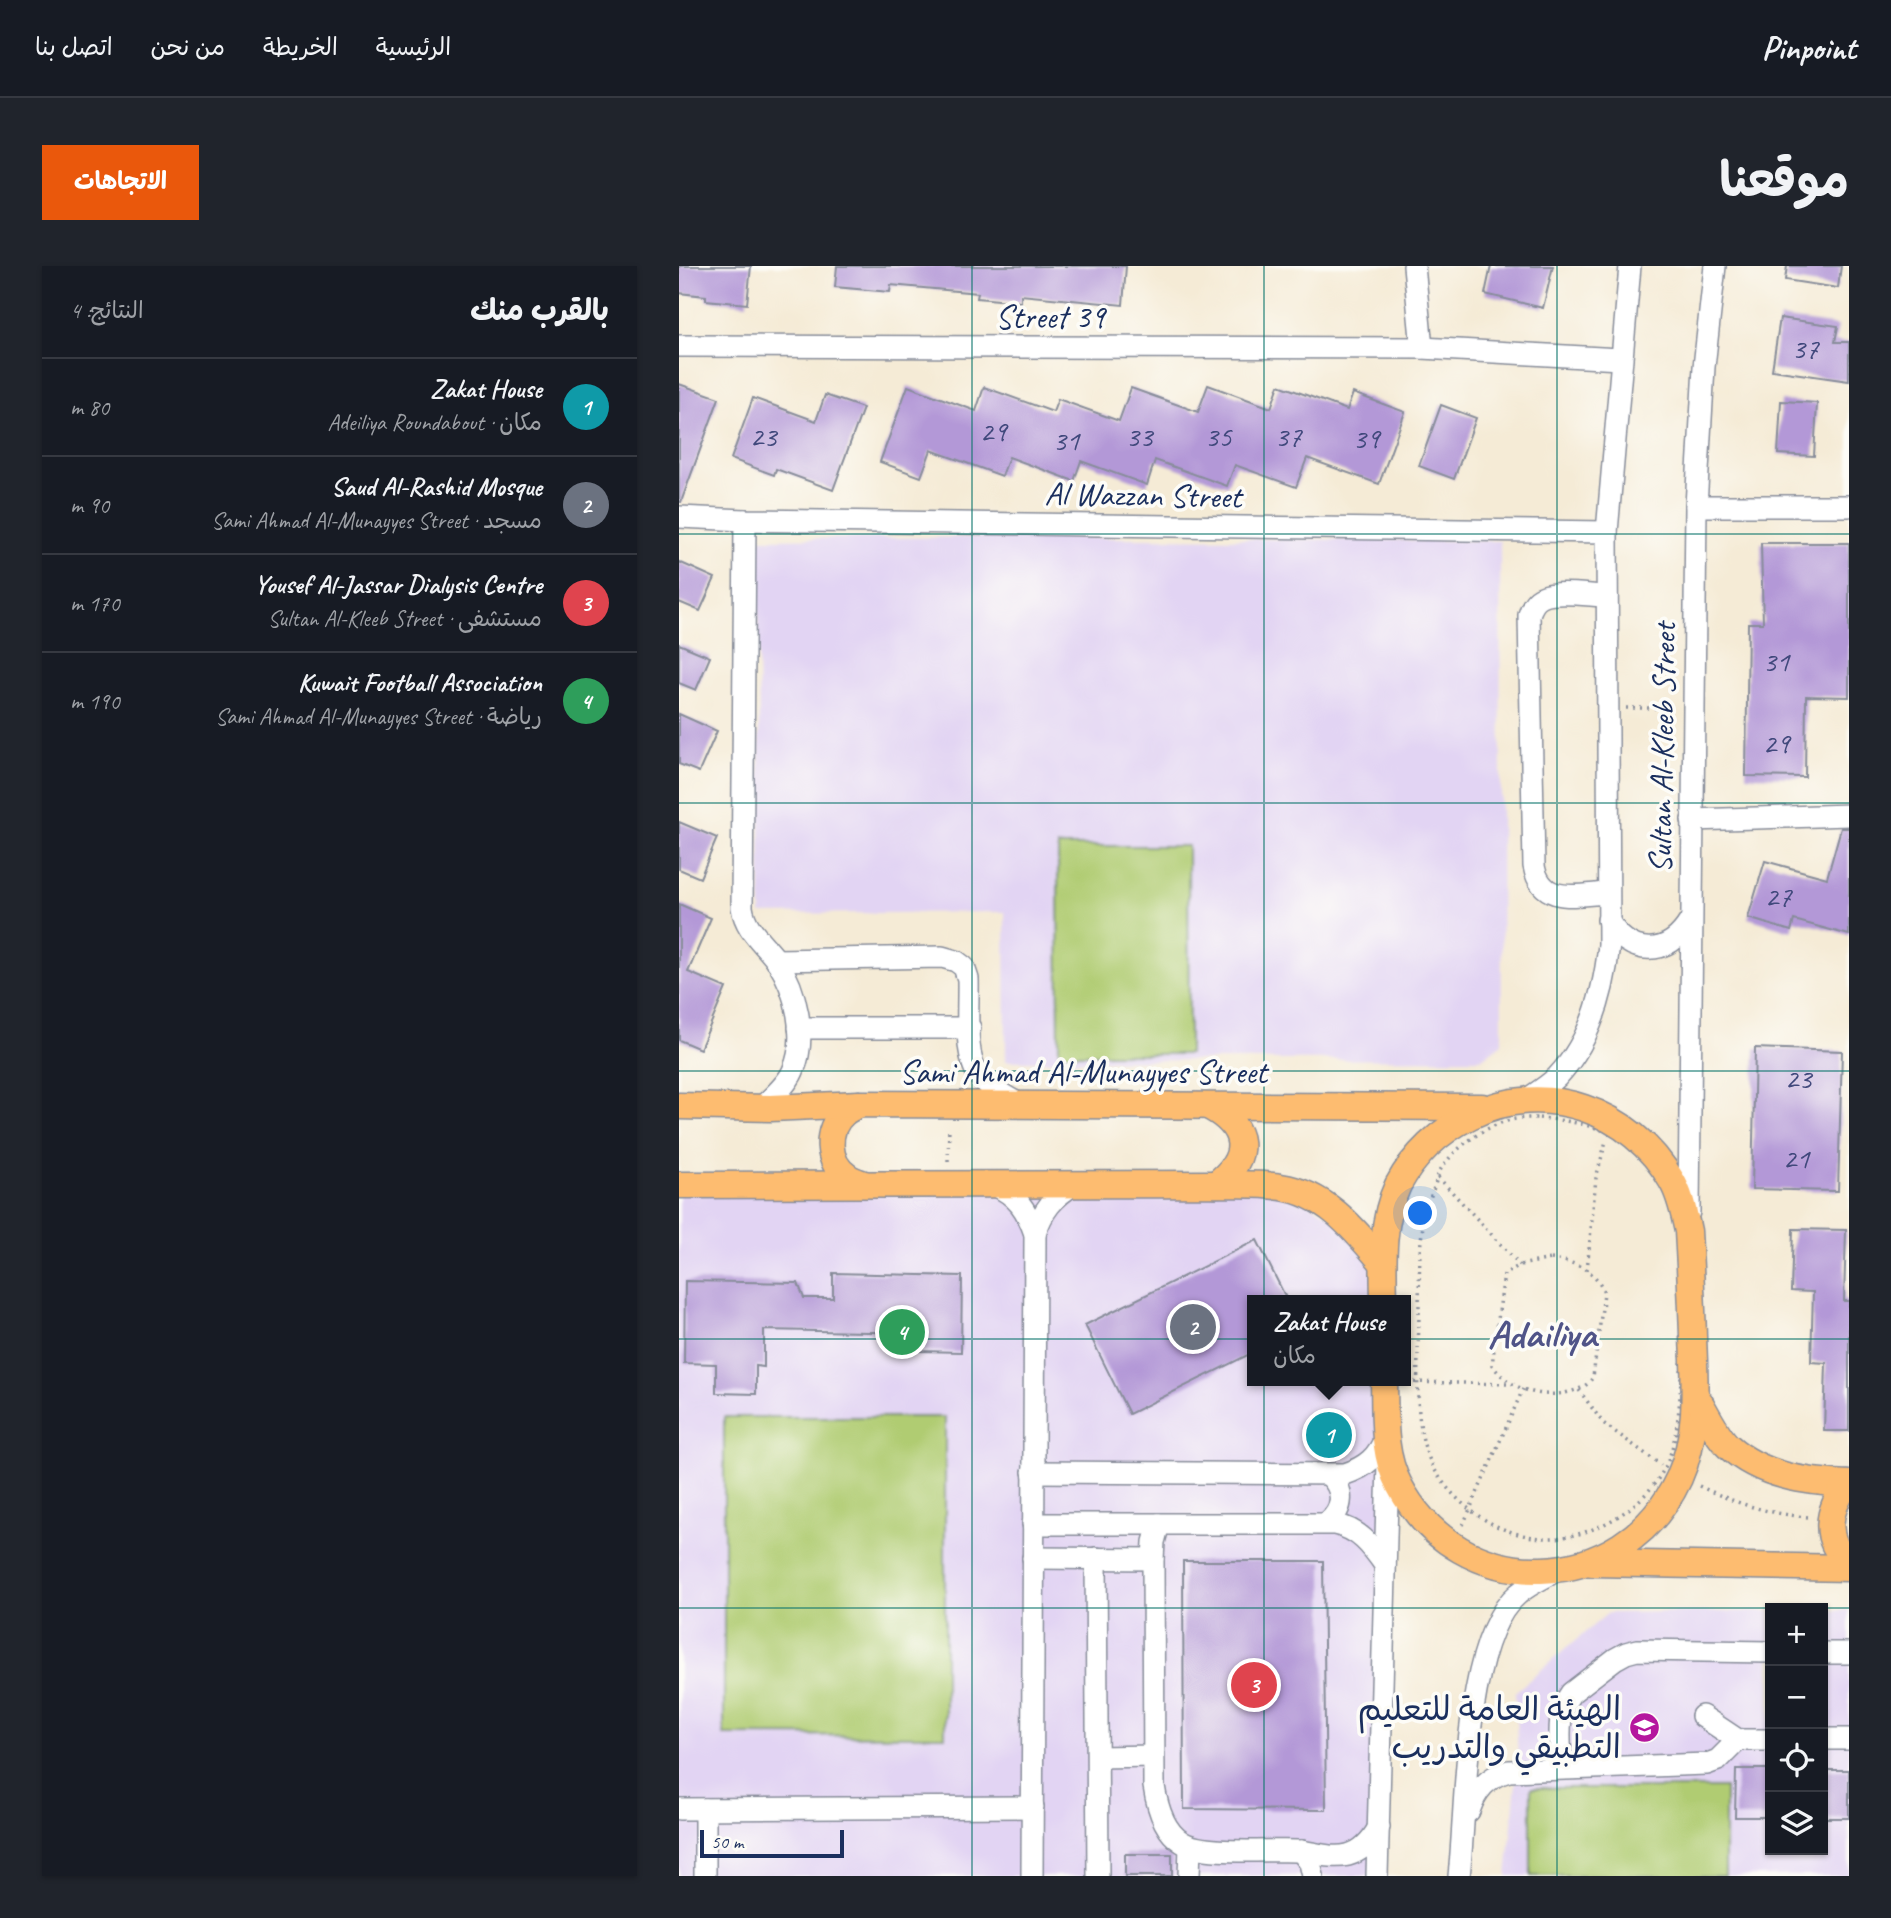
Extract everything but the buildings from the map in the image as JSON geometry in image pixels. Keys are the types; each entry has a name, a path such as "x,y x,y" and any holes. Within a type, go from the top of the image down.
{"main road":[{"path":"1384,1295 1386,1223 1398,1185 1421,1152 1451,1125 1487,1107 1526,1100 1551,1100 1600,1114 1612,1128 1642,1142 1660,1161 1678,1195 1688,1231 1696,1396 1694,1424 1672,1472 1668,1500 1642,1530 1611,1553 1586,1563 1531,1571 1503,1567 1477,1559 1430,1528 1412,1507 1398,1483 1387,1446 1384,1386"},
{"path":"859,1104 843,1113 833,1128 829,1146 835,1163 847,1177 864,1184"},
{"name":"Sami Ahmad Al-Munayyes Street","path":"679,1107 761,1108 859,1104 1487,1107"},
{"path":"1210,1107 1228,1116 1239,1133 1240,1153 1232,1171 1216,1184"},
{"path":"681,1187 864,1184 1216,1184 1282,1187 1324,1202 1358,1233 1383,1263"},
{"path":"1696,1396 1726,1445 1763,1469 1798,1479 1848,1484"},
{"path":"1848,1484 1835,1500 1830,1518 1832,1537 1840,1555 1849,1565"},
{"path":"1586,1563 1849,1565"}],"street":[{"path":"1414,266 1422,348"},
{"name":"Sultan Al-Kleeb Street","path":"1526,1100 1556,1078 1589,1031 1606,971 1607,531 1630,266"},
{"name":"Sultan Al-Kleeb Street","path":"1688,1231 1696,506 1704,367 1715,266"},
{"name":"Street 39","path":"679,346 1422,348 1620,359"},
{"path":"1696,506 1849,506"},
{"name":"Al Wazzan Street","path":"679,517 1607,531"},
{"path":"745,520 742,907 747,924 776,960 789,982 799,1028 793,1072 761,1108"},
{"path":"1607,596 1542,597 1532,607 1529,615 1536,879 1542,888 1553,894 1607,893"},
{"path":"1692,820 1849,815"},
{"path":"1608,920 1624,940 1649,949 1674,941 1690,921"},
{"path":"776,960 926,957 956,961 964,967 968,979 970,1055 978,1075 990,1087 1021,1105"},
{"path":"799,1028 969,1028"},
{"path":"1032,1876 1035,1234 1053,1199 1075,1184"},
{"path":"994,1185 1016,1198 1025,1209 1035,1234"},
{"path":"1033,1472 1345,1474 1359,1470 1387,1446"},
{"path":"1377,1876 1387,1446"},
{"path":"1327,1523 1341,1504 1339,1488 1329,1475"},
{"path":"1033,1524 1327,1523 1346,1526 1366,1539 1385,1565"},
{"path":"1159,1524 1153,1559 1154,1786 1161,1813 1174,1835 1199,1849 1301,1852 1338,1856 1363,1848 1373,1839 1379,1827"},
{"path":"1033,1558 1153,1559"},
{"path":"1096,1558 1098,1876"},
{"path":"1459,1876 1473,1710 1486,1649 1492,1632 1517,1594 1559,1569"},
{"path":"1561,1768 1560,1717 1565,1701 1571,1693 1626,1653 1637,1650 1765,1652"},
{"path":"1828,1653 1849,1653"},
{"path":"1702,1716 1738,1740 1765,1740"},
{"path":"1828,1739 1849,1739"},
{"path":"1464,1824 1473,1798 1494,1775 1509,1771 1561,1768 1707,1764 1718,1760 1738,1740"},
{"path":"1098,1757 1153,1756"},
{"path":"679,1809 1033,1807"},
{"path":"705,1809 705,1876"},
{"path":"1189,1876 1190,1846"},
{"path":"1301,1852 1310,1863 1313,1876"}],"path":[{"path":"1608,709 1693,708"},
{"path":"948,1184 949,1105"},
{"path":"1539,1118 1612,1128 1652,1167 1677,1217 1680,1244 1681,1369 1676,1430 1670,1457 1672,1472 1655,1482 1628,1511 1601,1526 1577,1535 1548,1538 1511,1531 1487,1522 1471,1511 1462,1504 1443,1479 1427,1452 1421,1427 1419,1382 1420,1232 1440,1170 1457,1150 1488,1129 1514,1119 1539,1118"},
{"path":"1587,1270 1596,1178 1612,1128"},
{"path":"1415,1161 1438,1177 1520,1265"},
{"path":"1551,1259 1563,1260 1587,1270 1601,1286 1604,1293 1593,1377 1579,1390 1553,1395 1523,1389 1499,1374 1492,1365 1504,1274 1520,1265 1551,1259"},
{"path":"1411,1382 1513,1384"},
{"path":"1452,1545 1471,1511 1523,1389"},
{"path":"1579,1390 1603,1423 1672,1472 1729,1500 1755,1509 1780,1515 1830,1518"}],"shaded area":[{"path":"1001,537 1500,541 1502,1043 1481,1059 1006,1061 1005,912 761,914 757,539"},
{"path":"679,1185 1282,1187 1358,1233 1382,1295 1247,1295 1247,1386 1384,1386 1375,1876 679,1876"},
{"name":"الهيئة العامة للتعليم التطبيقي والتدريب","path":"1849,1610 1849,1876 1507,1876 1518,1762 1515,1692 1608,1613 1765,1611 1765,1855 1828,1855 1828,1611"}],"green space":[{"path":"1058,846 1188,846 1189,1054 1059,1054"},
{"path":"724,1417 945,1417 945,1736 724,1735"},
{"path":"1531,1788 1725,1788 1725,1876 1531,1876"}],"place":[{"name":"Saud Al-Rashid Mosque","path":"1193,1327"},
{"name":"Kuwait Football Association","path":"902,1332"},
{"name":"Zakat House","path":"1329,1435"},
{"name":"Yousef Al-Jassar Dialysis Centre","path":"1254,1685"},
{"name":"الهيئة العامة للتعليم التطبيقي والتدريب","path":"1644,1727"}],"district":[{"name":"Adailiya","path":"1542,1333"}]}
